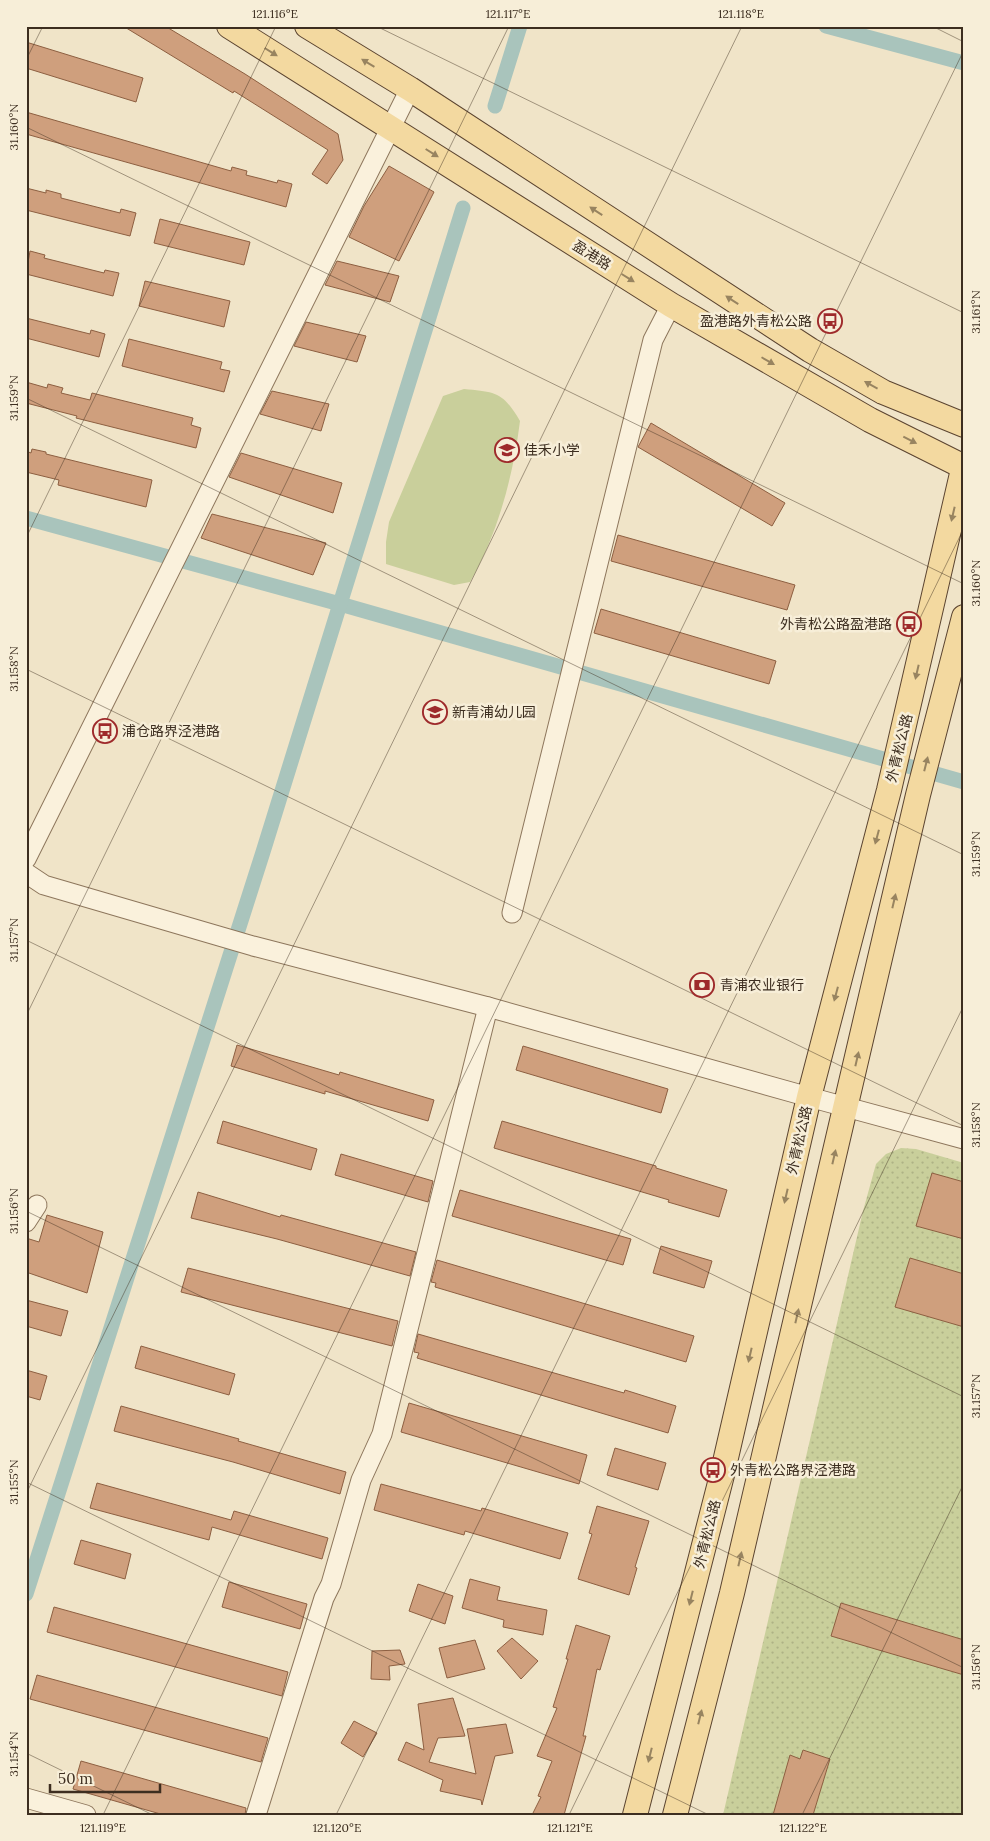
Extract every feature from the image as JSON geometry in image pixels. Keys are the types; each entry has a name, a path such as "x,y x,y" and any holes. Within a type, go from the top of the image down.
{"main road":[{"name":"盈港路","path":"229,26 671,305 870,420 964,466"},
{"path":"307,26 410,89 810,350 883,392 964,425"},
{"name":"外青松公路","path":"635,1815 722,1475 809,1098 889,790 964,466"},
{"path":"675,1815 732,1593 918,795 964,617"}],"street":[{"path":"26,859 410,89"},
{"path":"512,912 653,340 671,305"},
{"path":"26,873 44,885 214,935 488,1007 964,1140"},
{"path":"256,1815 324,1598 331,1584 361,1480 382,1434 488,1007"},
{"path":"26,1222 37,1205"},
{"path":"26,1798 86,1815"}],"green space":[{"path":"464,389 484,391 498,395 509,404 520,421 513,463 503,504 489,544 470,582 454,585 386,564 386,542 389,522 443,396"},
{"path":"901,1148 916,1149 964,1163 964,1815 723,1815 863,1211 876,1164 886,1154"}],"building":[{"path":"123,26 165,26 245,74 338,134 343,160 327,184 312,174 328,150 234,91 233,93"},
{"path":"26,42 143,78 136,102 26,68"},
{"path":"26,112 231,171 232,167 247,171 246,175 277,183 278,180 292,184 286,207 26,134"},
{"path":"389,166 434,192 399,261 349,237 364,206"},
{"path":"26,188 46,193 46,190 61,194 61,198 120,213 121,209 136,213 130,236 26,210"},
{"path":"160,219 250,242 244,265 154,243"},
{"path":"30,251 45,255 44,258 104,273 105,270 119,273 113,296 26,274"},
{"path":"337,261 399,276 390,302 325,285"},
{"path":"145,281 230,301 224,327 139,306"},
{"path":"26,318 90,334 91,330 105,334 99,357 26,338"},
{"path":"306,322 366,336 357,362 294,346"},
{"path":"129,339 222,362 220,369 230,371 224,392 122,366"},
{"path":"26,382 47,388 48,384 63,388 61,393 90,400 92,393 193,418 191,425 201,428 196,448 76,418 77,416 26,403"},
{"path":"272,391 329,404 321,431 260,414"},
{"path":"651,423 785,503 772,526 638,447"},
{"path":"32,449 152,480 146,507 58,485 59,480 26,472 26,451 31,453"},
{"path":"241,453 342,483 333,513 229,477"},
{"path":"212,514 326,543 313,575 201,538"},
{"path":"618,535 795,585 787,610 611,561"},
{"path":"601,609 776,661 769,684 594,633"},
{"path":"237,1045 339,1075 340,1072 434,1100 428,1121 325,1091 325,1094 231,1066"},
{"path":"523,1046 668,1089 661,1113 516,1070"},
{"path":"223,1121 317,1149 311,1170 217,1143"},
{"path":"502,1121 656,1166 656,1168 727,1190 719,1217 668,1202 669,1200 494,1148"},
{"path":"341,1154 433,1181 428,1202 335,1175"},
{"path":"932,1173 964,1182 964,1239 916,1226"},
{"path":"460,1190 631,1239 623,1265 452,1216"},
{"path":"198,1192 280,1217 281,1215 416,1252 410,1276 277,1239 191,1218"},
{"path":"47,1215 103,1232 87,1293 26,1272 26,1238 39,1242"},
{"path":"661,1246 712,1261 704,1288 653,1273"},
{"path":"910,1258 964,1274 964,1327 895,1307"},
{"path":"437,1260 694,1336 686,1362 435,1287 436,1283 431,1282"},
{"path":"188,1268 398,1321 392,1346 181,1292"},
{"path":"26,1300 68,1311 61,1336 26,1326"},
{"path":"418,1334 624,1393 625,1390 676,1406 668,1433 417,1358 419,1353 414,1352"},
{"path":"141,1346 235,1374 229,1395 135,1368"},
{"path":"26,1370 47,1376 40,1400 26,1396"},
{"path":"409,1403 587,1455 579,1484 401,1432"},
{"path":"121,1406 239,1439 238,1441 346,1472 340,1494 233,1462 114,1431"},
{"path":"615,1448 666,1463 658,1490 607,1475"},
{"path":"97,1483 231,1520 234,1511 328,1538 322,1559 212,1527 209,1540 90,1508"},
{"path":"381,1484 481,1511 482,1508 568,1533 560,1559 465,1531 464,1535 374,1510"},
{"path":"597,1506 649,1521 635,1567 637,1568 629,1595 578,1579 592,1534 589,1533"},
{"path":"81,1540 131,1554 125,1579 74,1564"},
{"path":"470,1579 500,1587 497,1600 547,1610 543,1635 503,1627 504,1620 462,1608"},
{"path":"229,1582 307,1604 300,1629 222,1607"},
{"path":"418,1584 453,1596 445,1624 409,1611"},
{"path":"841,1603 964,1640 964,1675 831,1636"},
{"path":"54,1607 288,1672 282,1696 47,1632"},
{"path":"576,1625 610,1636 600,1670 597,1669 583,1736 586,1736 564,1815 532,1815 541,1797 538,1796 552,1761 537,1756 557,1708 553,1707"},
{"path":"512,1638 538,1661 521,1679 497,1651"},
{"path":"475,1640 485,1669 447,1678 439,1648"},
{"path":"400,1650 405,1664 389,1666 390,1680 371,1679 372,1651"},
{"path":"37,1675 268,1738 261,1762 30,1699"},
{"path":"453,1698 465,1736 438,1738 429,1762 476,1774 467,1729 506,1724 513,1753 495,1756 482,1805 481,1800 440,1791 443,1780 398,1760 406,1742 424,1750 418,1704"},
{"path":"354,1721 377,1733 363,1757 341,1743"},
{"path":"803,1750 830,1759 813,1815 773,1815 790,1755 800,1759"},
{"path":"81,1761 246,1808 245,1815 164,1815 73,1789"}],"waterway":[{"path":"495,106 520,26"},
{"path":"826,26 964,63"},
{"path":"26,1594 263,852 463,208"},
{"path":"26,518 340,604 964,782"}],"place":[{"name":"盈港路外青松公路","path":"830,321"},
{"name":"佳禾小学","path":"507,450"},
{"name":"外青松公路盈港路","path":"909,624"},
{"name":"新青浦幼儿园","path":"435,712"},
{"name":"浦仓路界泾港路","path":"105,731"},
{"name":"青浦农业银行","path":"702,985"},
{"name":"外青松公路界泾港路","path":"713,1470"}]}
